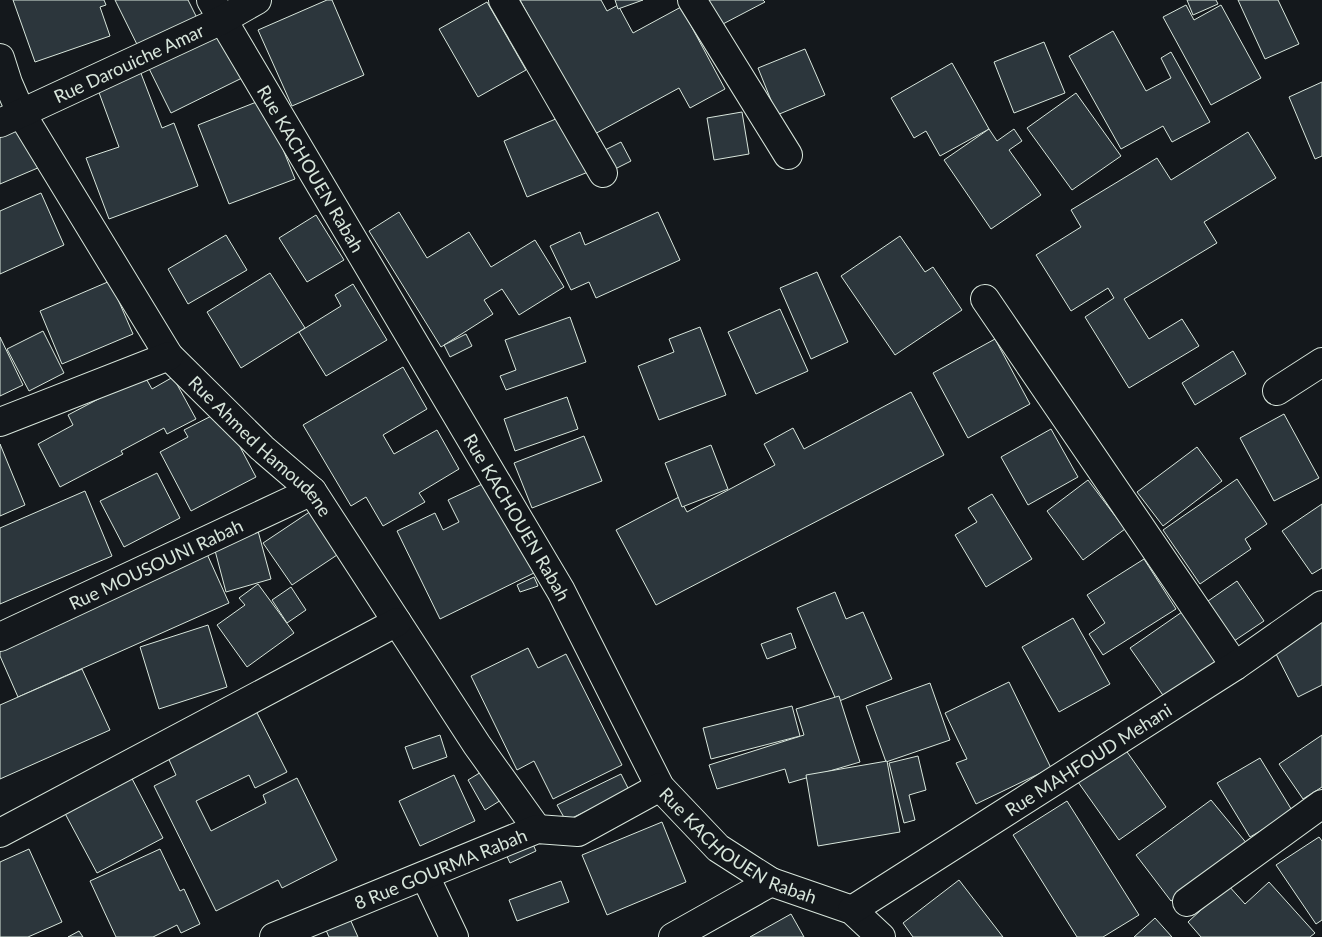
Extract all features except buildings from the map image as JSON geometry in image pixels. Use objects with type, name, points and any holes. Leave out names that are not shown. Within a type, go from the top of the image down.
[{"type":"street","name":"Rue Darouiche Amar","points":[[10,118],[216,10],[257,0]]},
{"type":"street","points":[[503,0],[603,173]]},
{"type":"street","points":[[692,0],[788,155]]},
{"type":"street","name":"Rue KACHOUEN Rabah","points":[[216,10],[561,591],[660,787],[718,848],[771,882],[852,910],[881,937]]},
{"type":"street","name":"Rue Ahmed Hamoudene","points":[[0,58],[8,83],[10,118],[169,356],[262,448],[312,491],[477,745],[537,828]]},
{"type":"street","points":[[985,299],[1235,666]]},
{"type":"street","points":[[0,422],[169,356]]},
{"type":"street","points":[[1277,392],[1322,362]]},
{"type":"street","name":"Rue MOUSOUNI Rabah","points":[[0,637],[312,491]]},
{"type":"street","name":"Rue MAHFOUD Mehani","points":[[852,910],[1235,666],[1322,605]]},
{"type":"street","points":[[0,833],[397,622]]},
{"type":"street","name":"8 Rue GOURMA Rabah","points":[[274,937],[537,828],[578,832],[660,787]]},
{"type":"street","points":[[1187,902],[1322,804]]},
{"type":"street","points":[[425,876],[454,937]]},
{"type":"street","points":[[673,937],[771,882]]}]
